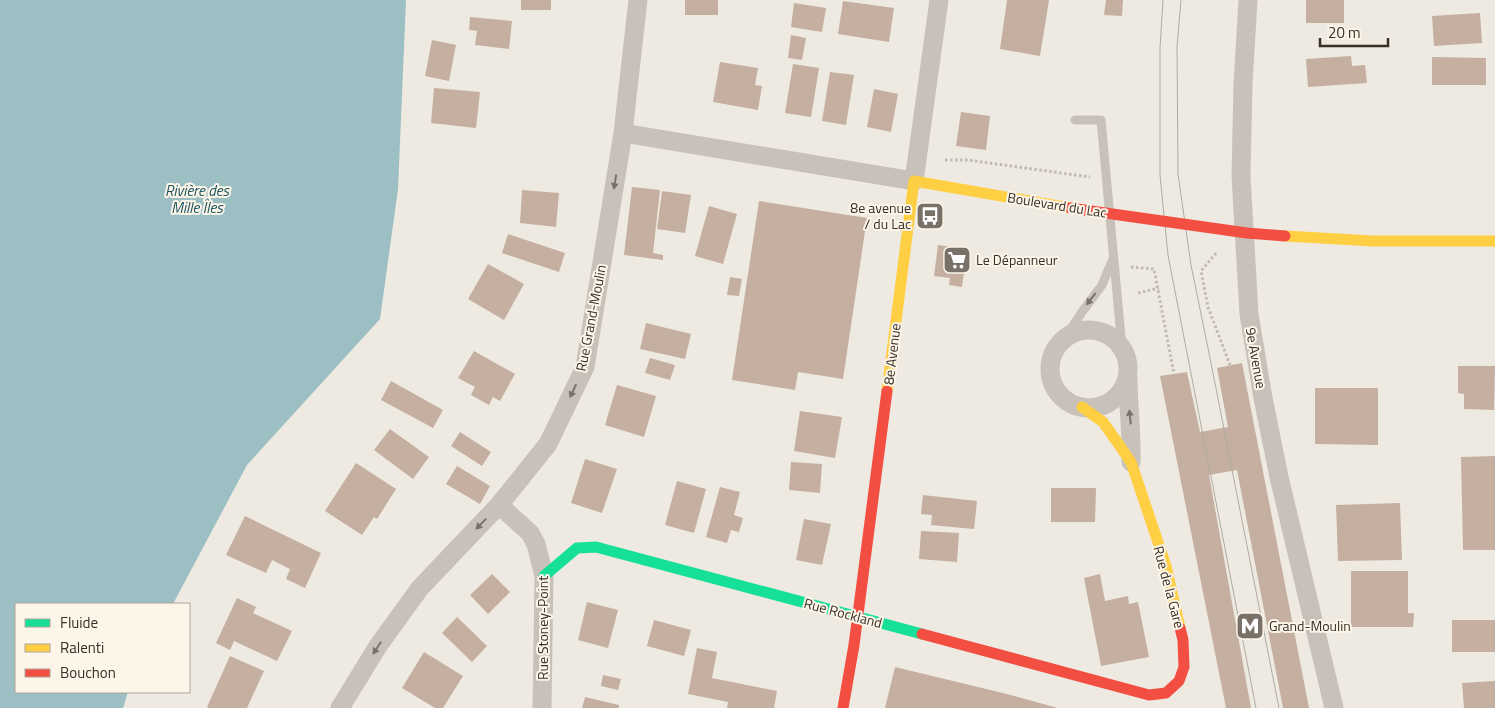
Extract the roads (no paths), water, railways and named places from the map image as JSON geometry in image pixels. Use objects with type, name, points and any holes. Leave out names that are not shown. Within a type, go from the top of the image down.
[{"type":"street","name":"Rue Grand-Moulin","points":[[340,708],[378,646],[420,588],[499,505],[548,444],[585,367],[623,134],[638,0]]},
{"type":"street","name":"8e Avenue","points":[[843,708],[857,616],[939,0]]},
{"type":"street","name":"9e Avenue","points":[[1248,0],[1243,84],[1241,176],[1249,314],[1279,477],[1334,708]]},
{"type":"street","name":"Boulevard du Lac","points":[[623,134],[1070,208],[1247,233],[1373,241],[1495,241]]},
{"type":"street","points":[[1089,330],[1101,332],[1113,338],[1122,348],[1127,360],[1128,373],[1125,385],[1118,396],[1107,404],[1095,408],[1069,403],[1053,383],[1050,371],[1052,359],[1057,348],[1066,338],[1089,330]]},
{"type":"street","name":"Rue de la Gare","points":[[1128,373],[1128,406],[1132,440],[1131,462]]},
{"type":"street","name":"Rue de la Gare","points":[[1082,407],[1103,422],[1131,462],[1166,566],[1183,640],[1184,667],[1179,681],[1166,693],[1149,695]]},
{"type":"street","name":"Rue Stoney-Point","points":[[499,505],[530,533],[536,544],[544,576],[542,708]]},
{"type":"street","name":"Rue Rockland","points":[[544,576],[578,548],[596,548],[1149,695]]},
{"type":"lane","points":[[1075,120],[1100,120],[1122,348]]},
{"type":"lane","points":[[1066,338],[1102,285],[1113,258]]},
{"type":"water","name":"Rivière des Mille Îles","points":[[0,0],[406,0],[398,189],[380,319],[247,465],[174,603],[15,603],[15,693],[128,693],[123,708],[0,708]]},
{"type":"tram line","points":[[1163,0],[1160,48],[1160,175],[1168,255],[1256,708]]},
{"type":"tram line","points":[[1181,0],[1177,47],[1178,174],[1191,265],[1279,708]]},
{"type":"place","name":"8e avenue / du Lac","points":[[930,216]]},
{"type":"place","name":"Le Dépanneur","points":[[957,260]]},
{"type":"place","name":"Grand-Moulin","points":[[1250,626]]}]
